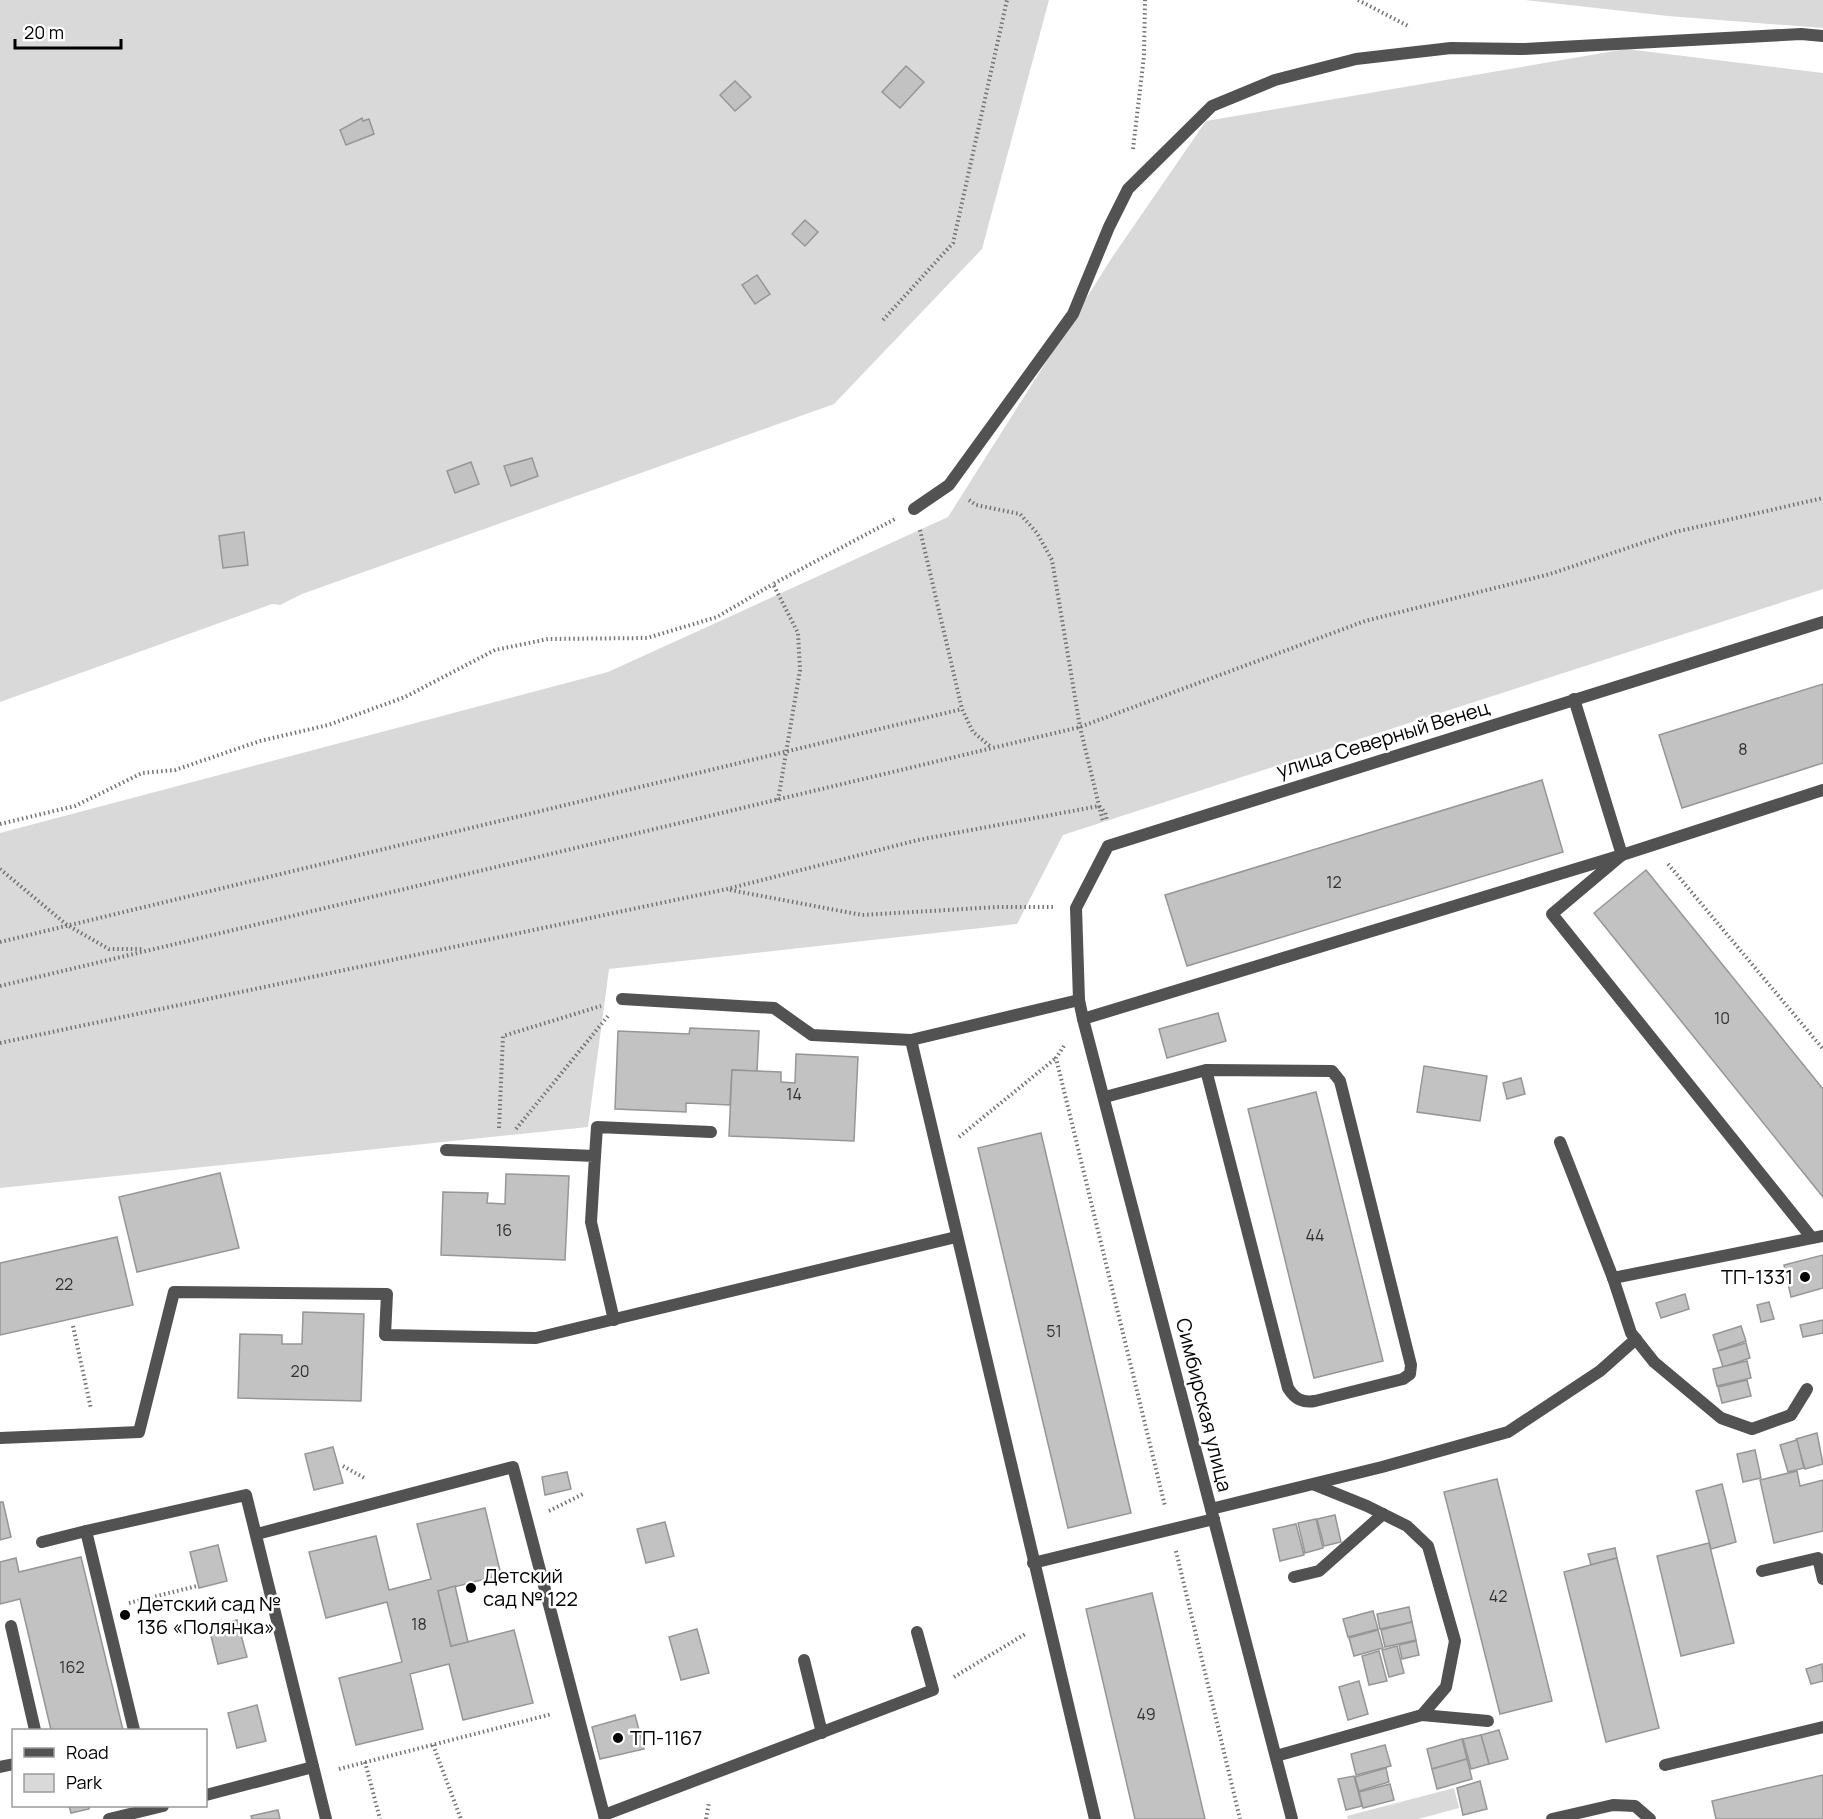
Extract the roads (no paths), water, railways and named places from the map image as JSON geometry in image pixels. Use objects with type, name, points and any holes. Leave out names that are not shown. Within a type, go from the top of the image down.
[{"type":"street","points":[[914,509],[949,485],[1073,314],[1109,227],[1128,189],[1212,105],[1275,80],[1356,59],[1451,48],[1522,49],[1801,34],[1823,36]]},
{"type":"street","name":"улица Северный Венец","points":[[1079,1000],[1076,908],[1108,846],[1823,622]]},
{"type":"street","points":[[1574,699],[1622,855]]},
{"type":"street","points":[[1083,1018],[1622,855],[1823,789]]},
{"type":"street","points":[[1612,1278],[1818,1237],[1552,914],[1622,855]]},
{"type":"street","points":[[621,999],[774,1008],[812,1035],[911,1040],[1079,1000]]},
{"type":"street","name":"Симбирская улица","points":[[1079,1000],[1293,1819]]},
{"type":"street","points":[[911,1040],[1095,1819]]},
{"type":"street","points":[[1105,1097],[1206,1070],[1332,1071],[1340,1081],[1411,1365],[1410,1374],[1403,1379],[1306,1403],[1293,1396],[1288,1388],[1206,1070]]},
{"type":"street","points":[[614,1320],[591,1222],[597,1127],[711,1132]]},
{"type":"street","points":[[1560,1142],[1631,1333],[1654,1362],[1721,1418],[1752,1429],[1791,1415],[1807,1389]]},
{"type":"street","points":[[446,1150],[595,1156]]},
{"type":"street","points":[[0,1438],[139,1432],[174,1292],[387,1294],[385,1335],[536,1338],[956,1237]]},
{"type":"street","points":[[1033,1563],[1170,1530],[1213,1514],[1508,1432],[1600,1371],[1636,1339]]},
{"type":"street","points":[[257,1534],[513,1467],[604,1817],[933,1690],[917,1632]]},
{"type":"street","points":[[1315,1485],[1383,1514],[1407,1527],[1428,1546],[1455,1641],[1446,1687],[1422,1715]]},
{"type":"street","points":[[42,1542],[246,1495],[326,1819]]},
{"type":"street","points":[[1294,1576],[1319,1571],[1383,1514]]},
{"type":"street","points":[[86,1531],[134,1729]]},
{"type":"street","points":[[1762,1571],[1818,1558],[1823,1579]]},
{"type":"street","points":[[11,1626],[35,1729]]},
{"type":"street","points":[[804,1660],[822,1733]]},
{"type":"street","points":[[1276,1756],[1422,1715],[1488,1721]]},
{"type":"street","points":[[1665,1765],[1823,1727]]},
{"type":"street","points":[[207,1795],[314,1771]]},
{"type":"street","points":[[1552,1819],[1613,1805],[1635,1806],[1650,1819]]},
{"type":"street","points":[[110,1819],[152,1807]]},
{"type":"place","name":"ТП-1331","points":[[1805,1277]]},
{"type":"place","name":"Детский сад № 122","points":[[471,1588]]},
{"type":"place","name":"Детский сад № 136 «Полянка»","points":[[125,1615]]},
{"type":"place","name":"ТП-1167","points":[[618,1738]]}]
